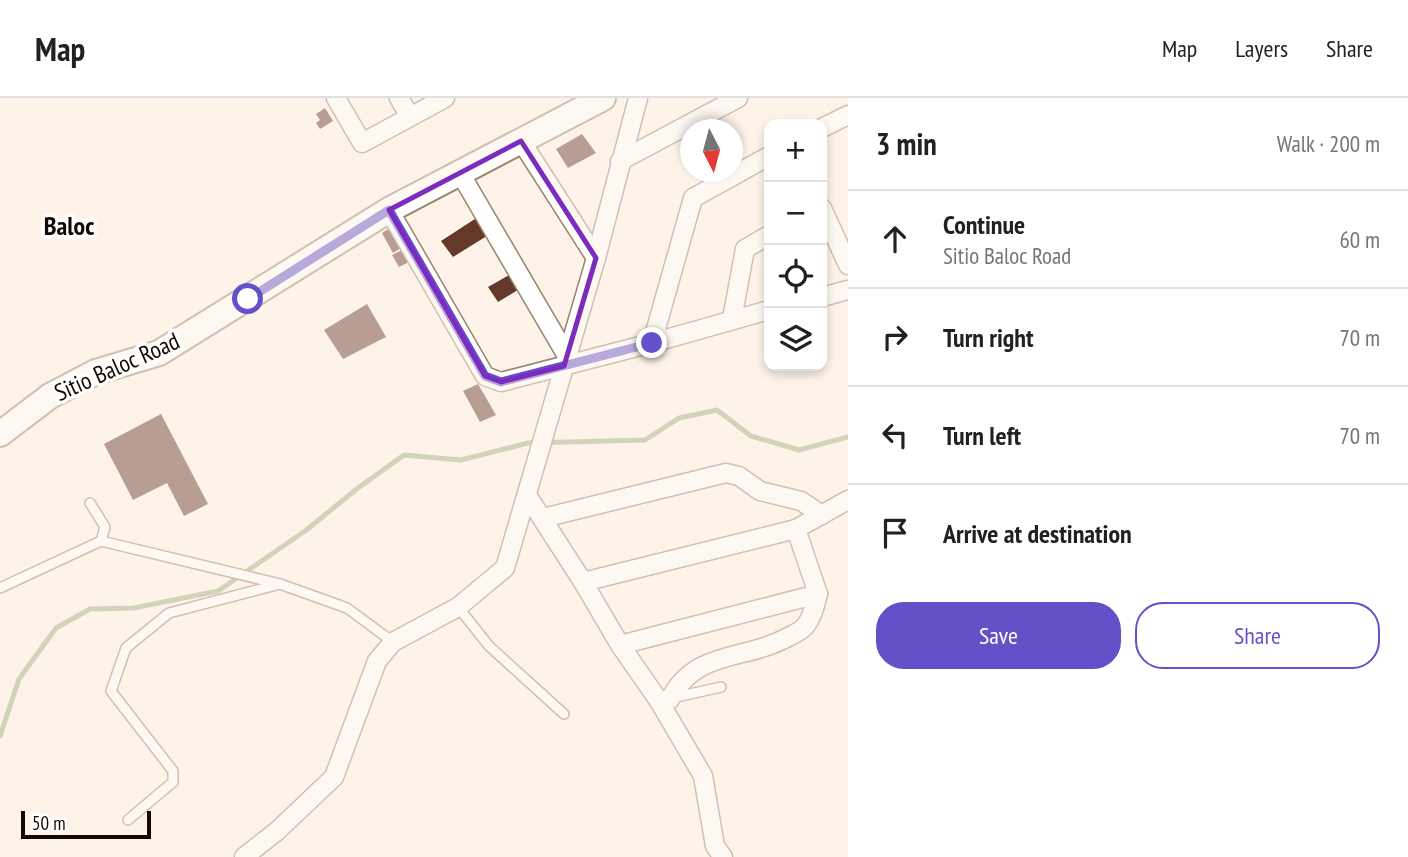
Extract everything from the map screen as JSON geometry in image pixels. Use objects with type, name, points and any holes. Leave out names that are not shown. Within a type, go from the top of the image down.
[{"type":"street","points":[[336,98],[362,143],[445,98]]},
{"type":"street","points":[[399,98],[410,117]]},
{"type":"street","name":"Sitio Baloc Road","points":[[0,433],[50,396],[96,372],[159,353],[389,210],[603,98]]},
{"type":"street","points":[[244,857],[277,831],[334,777],[377,661],[393,642],[458,607],[505,568],[596,258],[638,98]]},
{"type":"street","points":[[620,161],[738,98]]},
{"type":"street","points":[[827,126],[848,115]]},
{"type":"street","points":[[521,141],[596,258]]},
{"type":"street","points":[[652,343],[693,198],[764,159]]},
{"type":"street","points":[[460,173],[566,361]]},
{"type":"street","points":[[389,210],[485,376],[501,382],[566,361],[652,343],[764,311]]},
{"type":"street","points":[[827,219],[848,265]]},
{"type":"street","points":[[732,319],[745,249],[764,238]]},
{"type":"street","points":[[827,296],[848,290]]},
{"type":"street","points":[[544,518],[726,473],[739,476],[760,491],[802,501],[822,515]]},
{"type":"street","points":[[527,495],[544,518],[620,645],[664,700],[703,776],[715,846],[723,857]]},
{"type":"street","points":[[583,582],[796,529],[848,500]]},
{"type":"street","points":[[664,700],[678,682],[700,665],[778,643],[805,628],[813,615],[818,594],[796,529]]},
{"type":"street","points":[[620,645],[818,594]]},
{"type":"lane","points":[[90,503],[105,527],[101,541]]},
{"type":"lane","points":[[0,589],[101,541],[280,584],[347,608],[393,642]]},
{"type":"lane","points":[[128,820],[173,782],[174,776],[173,771],[111,691],[126,648],[169,613],[280,584]]},
{"type":"lane","points":[[458,607],[489,646],[564,714]]},
{"type":"lane","points":[[664,700],[721,687]]},
{"type":"highlighted area","points":[[521,141],[596,258],[564,366],[501,382],[485,376],[389,210]]},
{"type":"building","points":[[325,108],[333,121],[320,129],[316,123],[320,120],[316,114]]},
{"type":"building","points":[[582,134],[596,153],[568,168],[556,149]]},
{"type":"building","points":[[478,217],[490,234],[453,257],[441,241]]},
{"type":"building","points":[[393,226],[404,246],[393,253],[382,233]]},
{"type":"building","points":[[404,249],[411,261],[399,267],[392,255]]},
{"type":"building","points":[[511,274],[521,288],[498,302],[488,287]]},
{"type":"building","points":[[367,304],[386,337],[343,359],[324,330]]},
{"type":"building","points":[[478,384],[496,415],[480,422],[463,391]]},
{"type":"building","points":[[161,414],[208,504],[184,516],[167,483],[133,500],[104,444]]},
{"type":"waterway","points":[[0,736],[19,679],[56,628],[90,609],[134,608],[218,591],[305,531],[404,455],[461,460],[528,443],[645,440],[679,418],[717,410],[751,436],[799,450],[848,437]]},
{"type":"district","name":"Baloc","points":[[69,226]]},
{"type":"route","points":[[248,299],[389,210],[485,376],[501,382],[652,343]]}]
